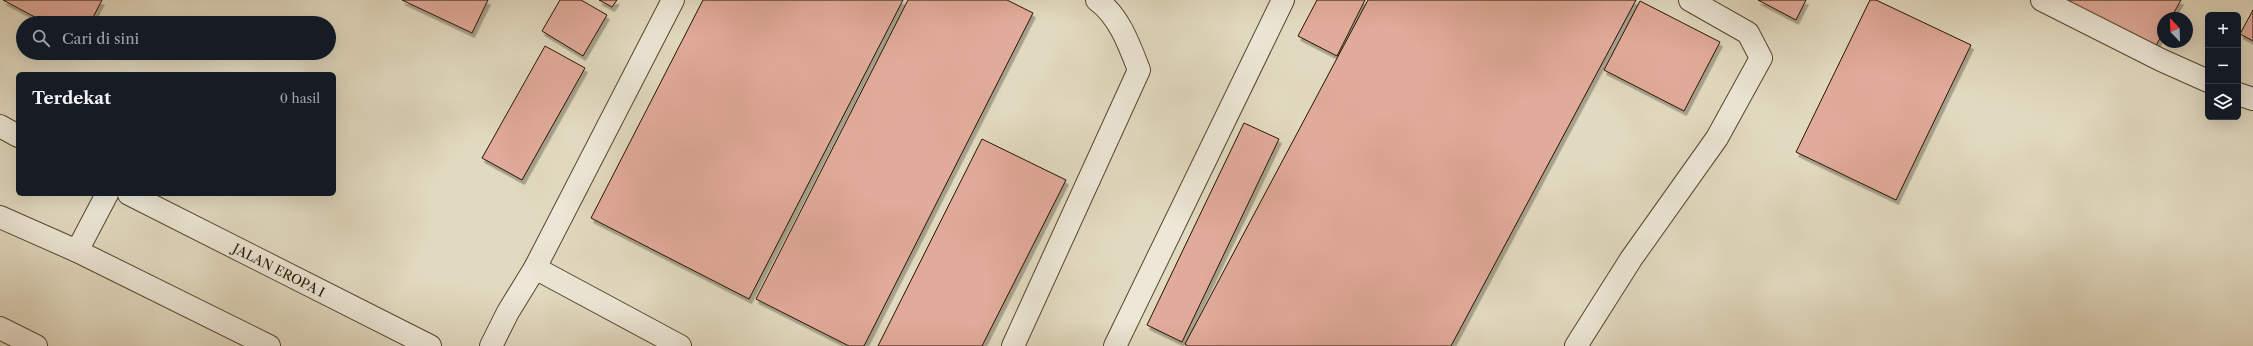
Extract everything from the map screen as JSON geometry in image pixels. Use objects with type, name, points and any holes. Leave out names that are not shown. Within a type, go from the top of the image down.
[{"type":"lane","points":[[491,346],[508,312],[535,268],[673,0]]},
{"type":"lane","points":[[1013,346],[1139,70],[1127,40],[1109,9],[1096,0]]},
{"type":"lane","points":[[1115,346],[1283,0]]},
{"type":"lane","points":[[1576,346],[1632,259],[1717,138],[1762,58],[1748,33],[1690,0]]},
{"type":"lane","points":[[2042,0],[2161,60],[2205,80]]},
{"type":"lane","points":[[2241,95],[2253,99]]},
{"type":"lane","points":[[0,126],[16,135]]},
{"type":"lane","points":[[77,251],[106,196]]},
{"type":"lane","name":"JALAN EROPA I","points":[[133,196],[430,346]]},
{"type":"lane","points":[[0,217],[77,251],[269,346]]},
{"type":"lane","points":[[535,268],[680,346]]},
{"type":"lane","points":[[0,328],[29,345]]},
{"type":"building","points":[[3,0],[102,0],[94,16],[33,16]]},
{"type":"building","points":[[402,0],[488,0],[472,33]]},
{"type":"building","points":[[560,0],[581,0],[607,15],[583,56],[542,31]]},
{"type":"building","points":[[599,0],[617,0],[612,7]]},
{"type":"building","points":[[703,0],[903,0],[749,299],[591,218]]},
{"type":"building","points":[[908,0],[1007,0],[1033,13],[864,346],[849,346],[756,299]]},
{"type":"building","points":[[1317,0],[1365,0],[1337,56],[1298,36]]},
{"type":"building","points":[[1368,0],[1636,0],[1451,346],[1188,346],[1185,344]]},
{"type":"building","points":[[1758,0],[1806,0],[1796,20]]},
{"type":"building","points":[[1870,0],[1876,0],[1971,45],[1896,200],[1796,152]]},
{"type":"building","points":[[2055,0],[2181,0],[2174,12],[2157,12],[2157,44],[2153,51]]},
{"type":"building","points":[[1640,1],[1720,42],[1684,111],[1604,70]]},
{"type":"building","points":[[2253,10],[2253,41],[2241,35]]},
{"type":"building","points":[[545,46],[585,68],[522,180],[482,158]]},
{"type":"building","points":[[1244,123],[1279,139],[1182,342],[1147,325]]},
{"type":"building","points":[[982,139],[1066,180],[982,346],[878,346]]}]
